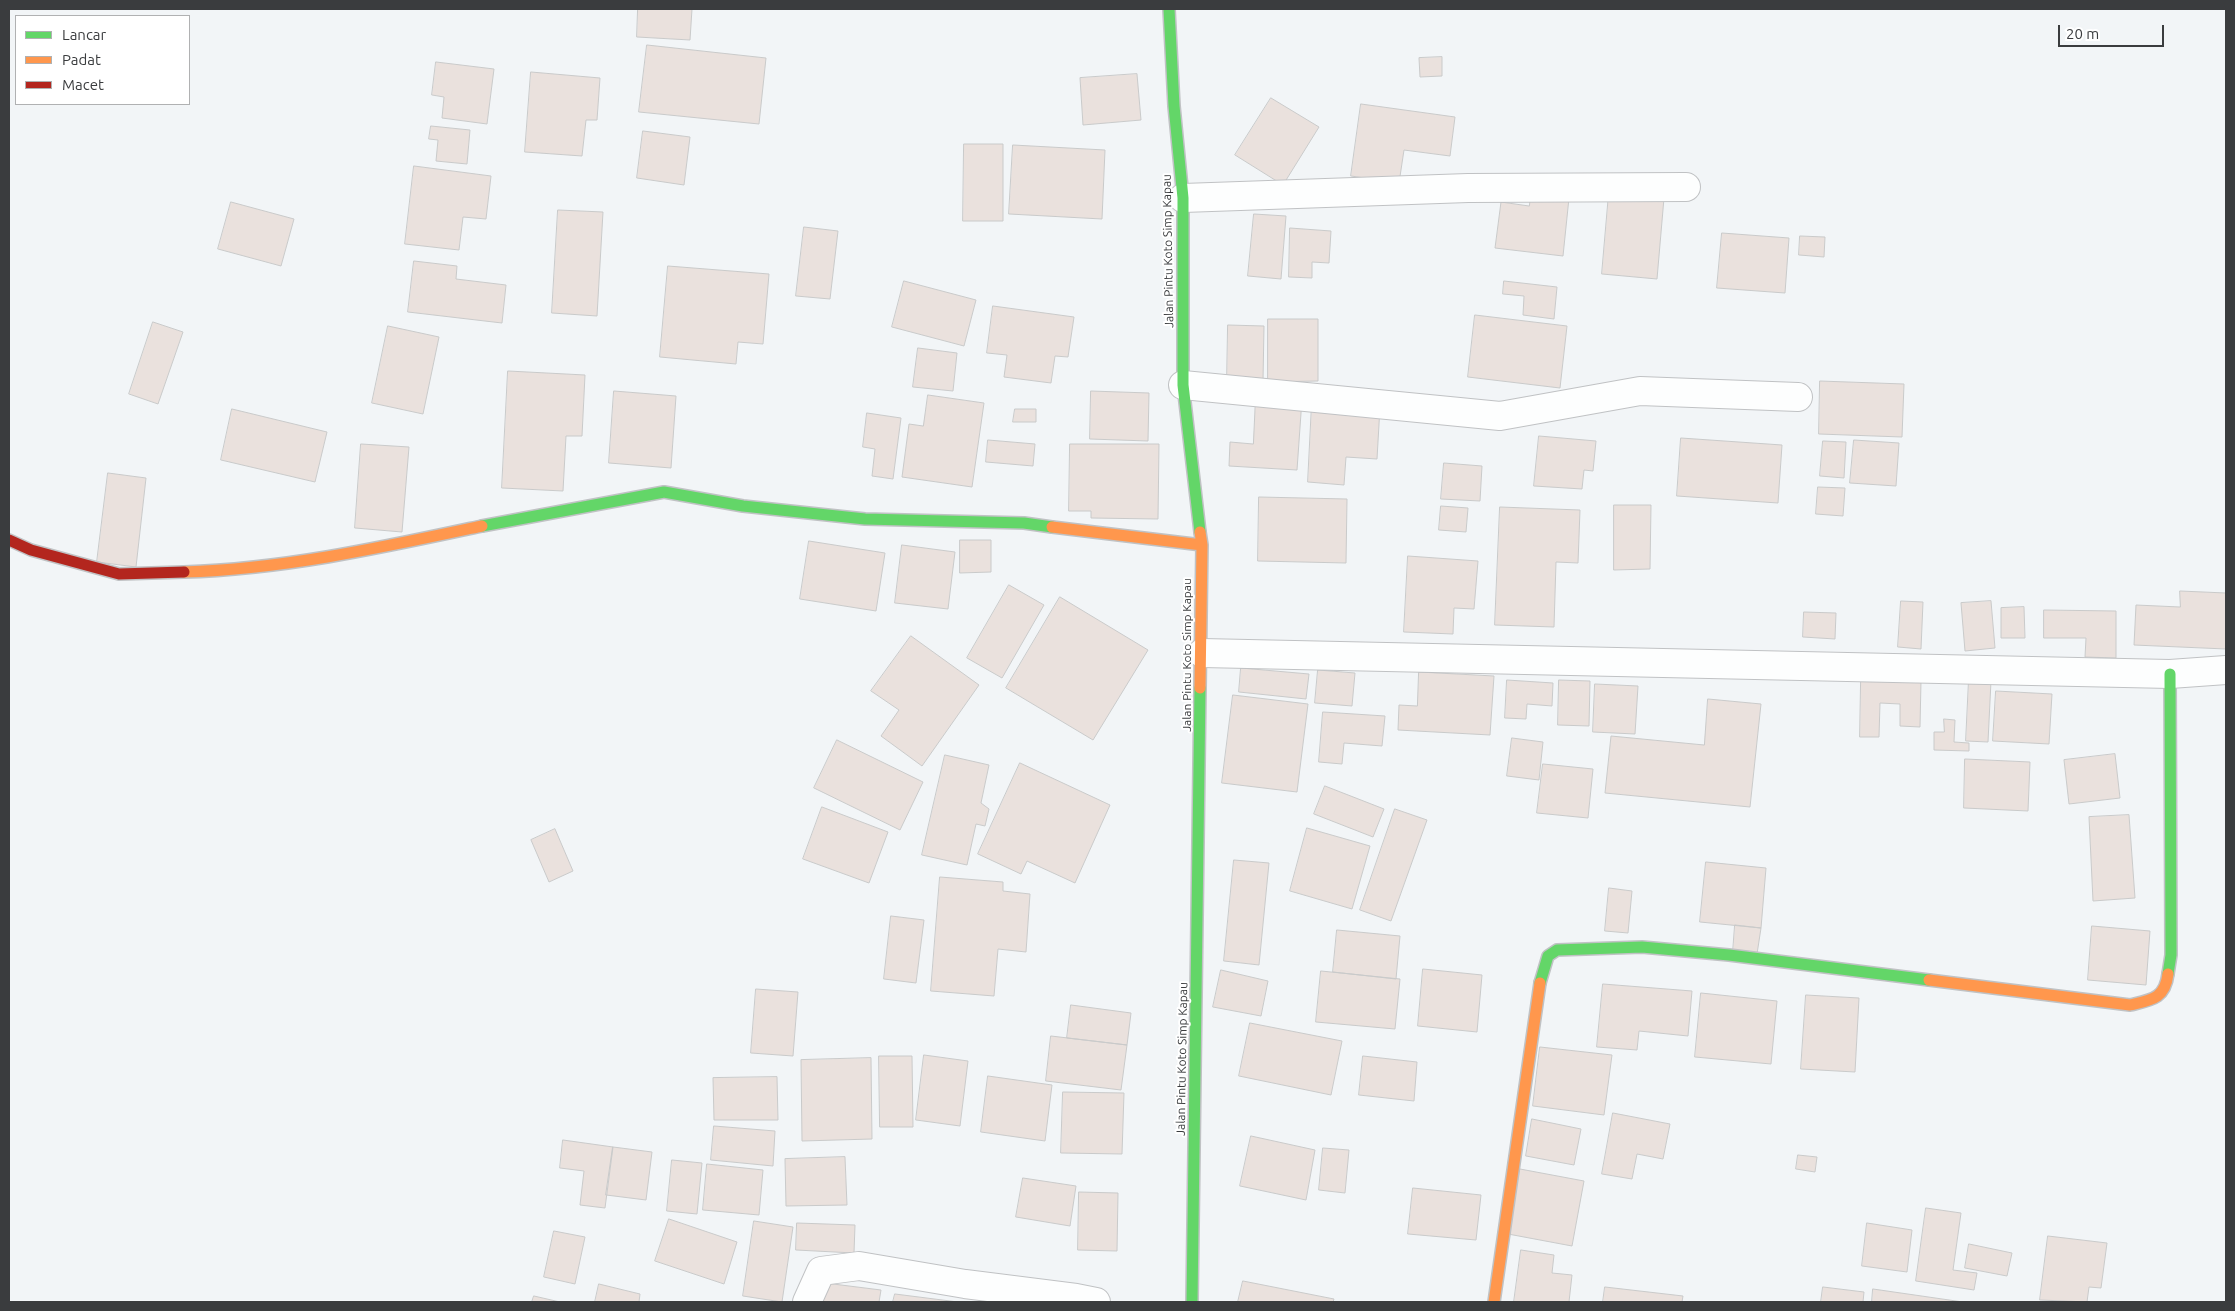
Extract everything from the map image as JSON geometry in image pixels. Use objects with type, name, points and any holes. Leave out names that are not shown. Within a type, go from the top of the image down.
[{"type":"street","name":"Jalan Pintu Koto Simp Kapau","points":[[1168,9],[1174,106],[1183,198],[1182,385],[1202,545],[1192,1302]]},
{"type":"street","points":[[1183,198],[1468,188],[1686,187]]},
{"type":"street","points":[[1182,385],[1500,416],[1640,390],[1798,397]]},
{"type":"street","points":[[9,540],[31,550],[119,574],[222,571],[357,553],[486,525],[664,492],[743,506],[855,518],[1024,523],[1202,545]]},
{"type":"street","points":[[1202,653],[2170,674],[2226,670]]},
{"type":"street","points":[[1494,1302],[1541,978],[1548,956],[1557,950],[1642,947],[1728,955],[2130,1005],[2155,999],[2167,983],[2171,955],[2170,674]]},
{"type":"street","points":[[807,1302],[821,1271],[859,1266],[965,1284],[1096,1302]]},
{"type":"building","points":[[638,9],[692,9],[690,40],[637,37]]},
{"type":"building","points":[[647,45],[766,58],[759,124],[639,112]]},
{"type":"building","points":[[1442,57],[1442,76],[1420,77],[1419,58]]},
{"type":"building","points":[[436,62],[494,69],[487,124],[442,118],[444,97],[432,95]]},
{"type":"building","points":[[531,72],[600,78],[597,120],[586,120],[582,156],[525,152]]},
{"type":"building","points":[[1137,74],[1141,120],[1083,125],[1080,78]]},
{"type":"building","points":[[1271,98],[1319,127],[1283,185],[1235,155]]},
{"type":"building","points":[[1361,104],[1455,117],[1450,156],[1404,150],[1399,183],[1351,176]]},
{"type":"building","points":[[431,126],[470,130],[467,164],[436,161],[438,140],[429,139]]},
{"type":"building","points":[[643,131],[690,137],[684,185],[637,178]]},
{"type":"building","points":[[964,144],[1003,144],[1003,221],[963,221]]},
{"type":"building","points":[[1013,145],[1105,150],[1102,219],[1009,214]]},
{"type":"building","points":[[414,166],[491,176],[486,219],[463,217],[459,250],[405,244]]},
{"type":"building","points":[[1609,193],[1664,198],[1657,279],[1602,274]]},
{"type":"building","points":[[1531,194],[1569,198],[1563,256],[1495,248],[1501,202],[1529,206]]},
{"type":"building","points":[[231,202],[294,219],[281,266],[218,249]]},
{"type":"building","points":[[558,210],[603,212],[597,316],[552,313]]},
{"type":"building","points":[[1254,214],[1286,216],[1281,279],[1248,276]]},
{"type":"building","points":[[804,227],[838,231],[830,299],[796,296]]},
{"type":"building","points":[[1290,228],[1331,231],[1329,263],[1312,262],[1312,278],[1289,277]]},
{"type":"building","points":[[1722,233],[1789,238],[1785,293],[1717,288]]},
{"type":"building","points":[[1800,236],[1825,237],[1824,257],[1799,255]]},
{"type":"building","points":[[414,261],[457,266],[456,279],[506,285],[502,323],[408,312]]},
{"type":"building","points":[[668,266],[769,274],[763,344],[738,342],[736,364],[660,357]]},
{"type":"building","points":[[904,281],[976,300],[964,346],[892,327]]},
{"type":"building","points":[[1504,281],[1557,287],[1554,319],[1523,315],[1524,296],[1503,294]]},
{"type":"building","points":[[993,306],[1074,317],[1068,357],[1055,356],[1051,383],[1004,377],[1007,355],[987,353]]},
{"type":"building","points":[[1475,315],[1567,326],[1560,388],[1468,377]]},
{"type":"building","points":[[1268,319],[1318,319],[1318,381],[1268,382]]},
{"type":"building","points":[[153,322],[183,332],[158,404],[129,394]]},
{"type":"building","points":[[1228,325],[1264,326],[1263,381],[1227,381]]},
{"type":"building","points":[[388,326],[439,337],[423,414],[372,403]]},
{"type":"building","points":[[918,348],[957,353],[953,391],[913,387]]},
{"type":"building","points":[[508,371],[585,375],[582,436],[566,436],[563,491],[502,488]]},
{"type":"building","points":[[1820,381],[1904,384],[1902,437],[1819,434]]},
{"type":"building","points":[[614,391],[676,396],[671,468],[609,463]]},
{"type":"building","points":[[1091,391],[1149,393],[1148,441],[1090,439]]},
{"type":"building","points":[[928,395],[984,403],[972,487],[902,477],[909,424],[923,426]]},
{"type":"building","points":[[1256,396],[1302,399],[1297,470],[1229,466],[1230,442],[1253,444]]},
{"type":"building","points":[[1312,403],[1380,407],[1377,459],[1346,457],[1344,485],[1308,482]]},
{"type":"building","points":[[232,409],[327,432],[315,482],[221,460]]},
{"type":"building","points":[[1015,409],[1036,409],[1036,422],[1013,422]]},
{"type":"building","points":[[867,413],[901,418],[893,479],[872,476],[875,449],[863,447]]},
{"type":"building","points":[[1539,436],[1596,441],[1593,471],[1584,470],[1582,489],[1534,486]]},
{"type":"building","points":[[1681,438],[1782,445],[1778,503],[1677,496]]},
{"type":"building","points":[[988,440],[1035,444],[1033,466],[986,462]]},
{"type":"building","points":[[1854,440],[1899,443],[1896,486],[1850,483]]},
{"type":"building","points":[[1823,441],[1846,442],[1844,478],[1820,476]]},
{"type":"building","points":[[361,444],[409,447],[402,532],[355,528]]},
{"type":"building","points":[[1070,444],[1159,444],[1158,519],[1091,518],[1091,511],[1069,511]]},
{"type":"building","points":[[1444,463],[1482,466],[1480,501],[1441,499]]},
{"type":"building","points":[[108,473],[146,478],[136,567],[97,562]]},
{"type":"building","points":[[1818,487],[1845,488],[1843,516],[1816,514]]},
{"type":"building","points":[[1259,497],[1347,499],[1346,563],[1258,561]]},
{"type":"building","points":[[1614,505],[1651,505],[1650,569],[1614,570]]},
{"type":"building","points":[[1441,506],[1468,508],[1466,532],[1439,530]]},
{"type":"building","points":[[1500,507],[1580,510],[1578,563],[1556,562],[1554,627],[1495,625]]},
{"type":"building","points":[[960,540],[991,540],[991,572],[960,573]]},
{"type":"building","points":[[809,541],[885,553],[876,611],[800,599]]},
{"type":"building","points":[[902,545],[955,552],[948,609],[895,603]]},
{"type":"building","points":[[1408,556],[1478,561],[1474,609],[1454,608],[1453,634],[1404,632]]},
{"type":"building","points":[[1009,585],[1044,605],[1002,678],[967,658]]},
{"type":"building","points":[[2180,591],[2226,593],[2226,649],[2134,645],[2136,605],[2180,607]]},
{"type":"building","points":[[1060,597],[1148,650],[1093,740],[1006,688]]},
{"type":"building","points":[[1901,601],[1923,602],[1921,649],[1898,647]]},
{"type":"building","points":[[1991,601],[1995,648],[1965,651],[1961,603]]},
{"type":"building","points":[[2024,607],[2025,638],[2001,638],[2001,608]]},
{"type":"building","points":[[2044,610],[2116,611],[2116,658],[2085,657],[2086,638],[2044,638]]},
{"type":"building","points":[[1804,612],[1836,613],[1835,639],[1803,637]]},
{"type":"building","points":[[911,636],[979,685],[922,766],[881,736],[899,710],[871,691]]},
{"type":"building","points":[[1241,668],[1309,674],[1306,699],[1239,692]]},
{"type":"building","points":[[1318,670],[1355,673],[1352,706],[1315,703]]},
{"type":"building","points":[[1419,672],[1494,676],[1490,735],[1398,730],[1399,705],[1417,706]]},
{"type":"building","points":[[1969,679],[1991,681],[1988,742],[1966,741]]},
{"type":"building","points":[[1507,680],[1553,683],[1552,706],[1527,704],[1526,719],[1505,718]]},
{"type":"building","points":[[1559,680],[1590,681],[1589,726],[1558,725]]},
{"type":"building","points":[[1861,681],[1921,681],[1920,727],[1900,726],[1900,704],[1880,703],[1879,737],[1860,737]]},
{"type":"building","points":[[1595,684],[1638,686],[1635,734],[1593,732]]},
{"type":"building","points":[[1996,691],[2052,694],[2049,744],[1993,741]]},
{"type":"building","points":[[1233,695],[1308,704],[1297,792],[1222,783]]},
{"type":"building","points":[[1708,699],[1761,704],[1750,807],[1605,793],[1611,736],[1704,745]]},
{"type":"building","points":[[1323,712],[1385,716],[1382,746],[1344,743],[1342,764],[1319,762]]},
{"type":"building","points":[[1944,719],[1955,720],[1954,742],[1969,743],[1969,751],[1934,750],[1934,732],[1944,732]]},
{"type":"building","points":[[1512,738],[1543,742],[1539,780],[1507,776]]},
{"type":"building","points":[[837,740],[923,782],[900,830],[814,788]]},
{"type":"building","points":[[2115,754],[2120,798],[2069,804],[2064,760]]},
{"type":"building","points":[[945,755],[989,765],[981,803],[989,809],[985,826],[976,824],[967,865],[922,855]]},
{"type":"building","points":[[1965,759],[2030,762],[2028,811],[1964,808]]},
{"type":"building","points":[[1020,763],[1110,805],[1075,883],[1027,861],[1021,874],[978,854]]},
{"type":"building","points":[[1543,764],[1593,769],[1588,818],[1537,813]]},
{"type":"building","points":[[1325,786],[1384,809],[1373,837],[1314,814]]},
{"type":"building","points":[[822,807],[888,832],[869,883],[803,859]]},
{"type":"building","points":[[1395,809],[1427,820],[1391,921],[1360,910]]},
{"type":"building","points":[[2129,815],[2135,898],[2093,901],[2089,817]]},
{"type":"building","points":[[1307,828],[1370,846],[1352,909],[1290,891]]},
{"type":"building","points":[[555,829],[573,871],[549,882],[531,840]]},
{"type":"building","points":[[1234,860],[1269,863],[1259,965],[1224,961]]},
{"type":"building","points":[[1706,862],[1766,868],[1761,928],[1700,922]]},
{"type":"building","points":[[940,877],[1003,882],[1003,891],[1030,894],[1026,952],[998,949],[994,996],[931,991]]},
{"type":"building","points":[[1609,888],[1632,891],[1628,933],[1605,931]]},
{"type":"building","points":[[891,916],[924,920],[916,983],[884,979]]},
{"type":"building","points":[[1735,925],[1761,928],[1757,954],[1733,952]]},
{"type":"building","points":[[2092,926],[2150,931],[2146,985],[2088,980]]},
{"type":"building","points":[[1337,930],[1400,936],[1396,979],[1333,972]]},
{"type":"building","points":[[1423,969],[1482,975],[1477,1032],[1418,1026]]},
{"type":"building","points":[[1221,970],[1268,981],[1261,1016],[1213,1007]]},
{"type":"building","points":[[1321,971],[1400,979],[1395,1029],[1316,1022]]},
{"type":"building","points":[[1603,984],[1692,991],[1688,1036],[1639,1031],[1637,1050],[1597,1047]]},
{"type":"building","points":[[756,989],[798,992],[793,1056],[751,1053]]},
{"type":"building","points":[[1701,993],[1777,1001],[1771,1064],[1695,1057]]},
{"type":"building","points":[[1806,995],[1859,998],[1855,1072],[1801,1069]]},
{"type":"building","points":[[1071,1005],[1131,1013],[1127,1045],[1067,1038]]},
{"type":"building","points":[[1250,1023],[1342,1041],[1331,1095],[1239,1076]]},
{"type":"building","points":[[1051,1036],[1127,1045],[1121,1090],[1046,1081]]},
{"type":"building","points":[[1540,1047],[1612,1055],[1604,1115],[1533,1106]]},
{"type":"building","points":[[924,1055],[968,1061],[960,1126],[916,1120]]},
{"type":"building","points":[[879,1056],[912,1056],[913,1127],[880,1127]]},
{"type":"building","points":[[1363,1056],[1417,1062],[1414,1101],[1359,1095]]},
{"type":"building","points":[[871,1058],[872,1139],[802,1141],[801,1060]]},
{"type":"building","points":[[988,1076],[1052,1085],[1045,1141],[981,1132]]},
{"type":"building","points":[[777,1077],[778,1120],[714,1120],[713,1078]]},
{"type":"building","points":[[1063,1092],[1124,1093],[1122,1154],[1061,1153]]},
{"type":"building","points":[[1613,1113],[1670,1124],[1663,1159],[1637,1154],[1632,1179],[1602,1174]]},
{"type":"building","points":[[1532,1119],[1581,1129],[1574,1165],[1526,1156]]},
{"type":"building","points":[[714,1126],[775,1131],[773,1166],[711,1160]]},
{"type":"building","points":[[1251,1136],[1315,1150],[1306,1200],[1240,1186]]},
{"type":"building","points":[[563,1140],[613,1147],[605,1208],[580,1205],[584,1171],[560,1168]]},
{"type":"building","points":[[613,1147],[652,1152],[646,1200],[606,1195]]},
{"type":"building","points":[[1323,1148],[1349,1150],[1345,1193],[1319,1190]]},
{"type":"building","points":[[1798,1155],[1817,1157],[1815,1172],[1796,1169]]},
{"type":"building","points":[[845,1157],[847,1205],[786,1206],[785,1159]]},
{"type":"building","points":[[672,1160],[702,1163],[697,1214],[667,1211]]},
{"type":"building","points":[[707,1164],[763,1170],[759,1215],[703,1210]]},
{"type":"building","points":[[1520,1169],[1584,1181],[1572,1246],[1508,1234]]},
{"type":"building","points":[[1023,1178],[1076,1186],[1070,1226],[1016,1217]]},
{"type":"building","points":[[1413,1188],[1481,1195],[1476,1240],[1408,1234]]},
{"type":"building","points":[[1079,1192],[1118,1193],[1117,1251],[1078,1250]]},
{"type":"building","points":[[1926,1208],[1961,1213],[1953,1270],[1977,1273],[1974,1290],[1916,1281]]},
{"type":"building","points":[[669,1219],[737,1242],[724,1284],[655,1261]]},
{"type":"building","points":[[754,1221],[793,1227],[782,1302],[743,1296]]},
{"type":"building","points":[[797,1223],[855,1225],[854,1253],[796,1250]]},
{"type":"building","points":[[1867,1223],[1912,1230],[1907,1272],[1862,1266]]},
{"type":"building","points":[[554,1231],[585,1237],[575,1284],[544,1277]]},
{"type":"building","points":[[2048,1236],[2107,1243],[2101,1288],[2089,1287],[2087,1302],[2040,1300]]},
{"type":"building","points":[[1969,1244],[2012,1253],[2007,1276],[1965,1268]]},
{"type":"building","points":[[1521,1250],[1554,1255],[1552,1273],[1572,1275],[1569,1302],[1514,1302]]},
{"type":"building","points":[[1243,1281],[1334,1299],[1333,1302],[1238,1302]]},
{"type":"building","points":[[825,1283],[881,1290],[879,1302],[822,1302]]},
{"type":"building","points":[[599,1284],[640,1294],[639,1302],[595,1302]]},
{"type":"building","points":[[1605,1287],[1683,1296],[1682,1302],[1603,1302]]},
{"type":"building","points":[[1823,1287],[1864,1292],[1863,1302],[1821,1302]]},
{"type":"building","points":[[1873,1289],[1963,1302],[1872,1302]]},
{"type":"building","points":[[895,1294],[958,1302],[893,1302]]},
{"type":"building","points":[[534,1296],[560,1302],[532,1302]]},
{"type":"traffic: fast","points":[[1169,9],[1174,106],[1183,198],[1183,385],[1200,532]]},
{"type":"traffic: fast","points":[[482,526],[664,492],[743,506],[865,519],[1024,523],[1052,527]]},
{"type":"traffic: fast","points":[[2168,974],[2171,955],[2170,674]]},
{"type":"traffic: fast","points":[[1192,1302],[1200,688]]},
{"type":"traffic: fast","points":[[1540,983],[1548,956],[1557,950],[1642,947],[1729,955],[1929,980]]},
{"type":"traffic: slow","points":[[184,572],[297,562],[482,526]]},
{"type":"traffic: slow","points":[[1052,527],[1202,545]]},
{"type":"traffic: slow","points":[[1200,532],[1202,545],[1200,688]]},
{"type":"traffic: slow","points":[[1929,980],[2130,1005],[2156,997],[2164,989],[2168,974]]},
{"type":"traffic: slow","points":[[1494,1302],[1540,983]]},
{"type":"traffic: jam","points":[[9,540],[31,550],[119,574],[184,572]]}]
